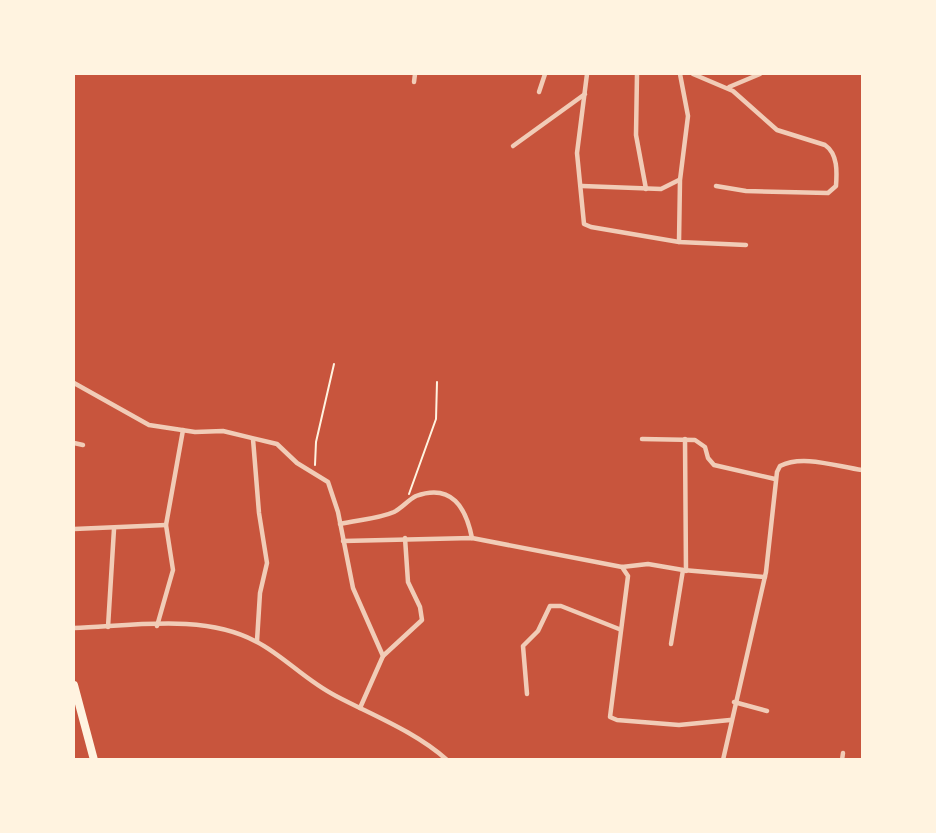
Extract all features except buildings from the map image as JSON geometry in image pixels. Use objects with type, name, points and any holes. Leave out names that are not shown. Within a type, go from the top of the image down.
[{"type":"main road","points":[[74,685],[94,760]]},
{"type":"street","points":[[414,82],[415,74]]},
{"type":"street","points":[[538,92],[545,74]]},
{"type":"street","points":[[587,74],[578,153],[583,219],[587,226],[679,242],[746,245]]},
{"type":"street","points":[[637,74],[636,135],[646,189]]},
{"type":"street","points":[[679,242],[680,180],[688,116],[680,74]]},
{"type":"street","points":[[692,74],[740,95],[776,130],[817,141],[830,148],[836,166],[836,186],[828,192],[746,191],[716,186]]},
{"type":"street","points":[[728,88],[760,74]]},
{"type":"street","points":[[513,146],[586,94]]},
{"type":"street","points":[[582,186],[661,189],[680,180]]},
{"type":"street","points":[[74,383],[140,422],[183,430],[223,431],[277,444],[297,463],[318,473],[331,487],[353,588],[383,656]]},
{"type":"street","points":[[157,626],[173,570],[166,525],[183,430]]},
{"type":"street","points":[[253,439],[259,513],[267,564],[260,593],[257,642]]},
{"type":"street","points":[[642,439],[685,439],[702,442],[714,465],[775,479]]},
{"type":"street","points":[[671,644],[685,571],[685,439]]},
{"type":"street","points":[[74,443],[83,445]]},
{"type":"street","points":[[723,760],[734,702],[748,658],[765,577],[775,479],[780,466],[793,462],[825,463],[863,470]]},
{"type":"street","points":[[340,524],[394,512],[418,496],[449,496],[465,510],[472,538]]},
{"type":"street","points":[[74,529],[166,525]]},
{"type":"street","points":[[108,627],[114,529]]},
{"type":"street","points":[[360,708],[383,656],[422,620],[420,607],[408,582],[405,538]]},
{"type":"street","points":[[343,541],[472,538],[622,567],[648,564],[685,571],[765,577]]},
{"type":"street","points":[[622,567],[628,576],[608,711],[612,720],[679,725],[730,720]]},
{"type":"street","points":[[527,694],[523,646],[538,631],[550,606],[561,606],[619,629]]},
{"type":"street","points":[[74,628],[214,628],[257,642],[305,678],[433,748],[447,760]]},
{"type":"street","points":[[734,702],[767,711]]},
{"type":"path","points":[[318,473],[316,442],[334,365]]},
{"type":"path","points":[[405,505],[436,419],[437,382]]}]
